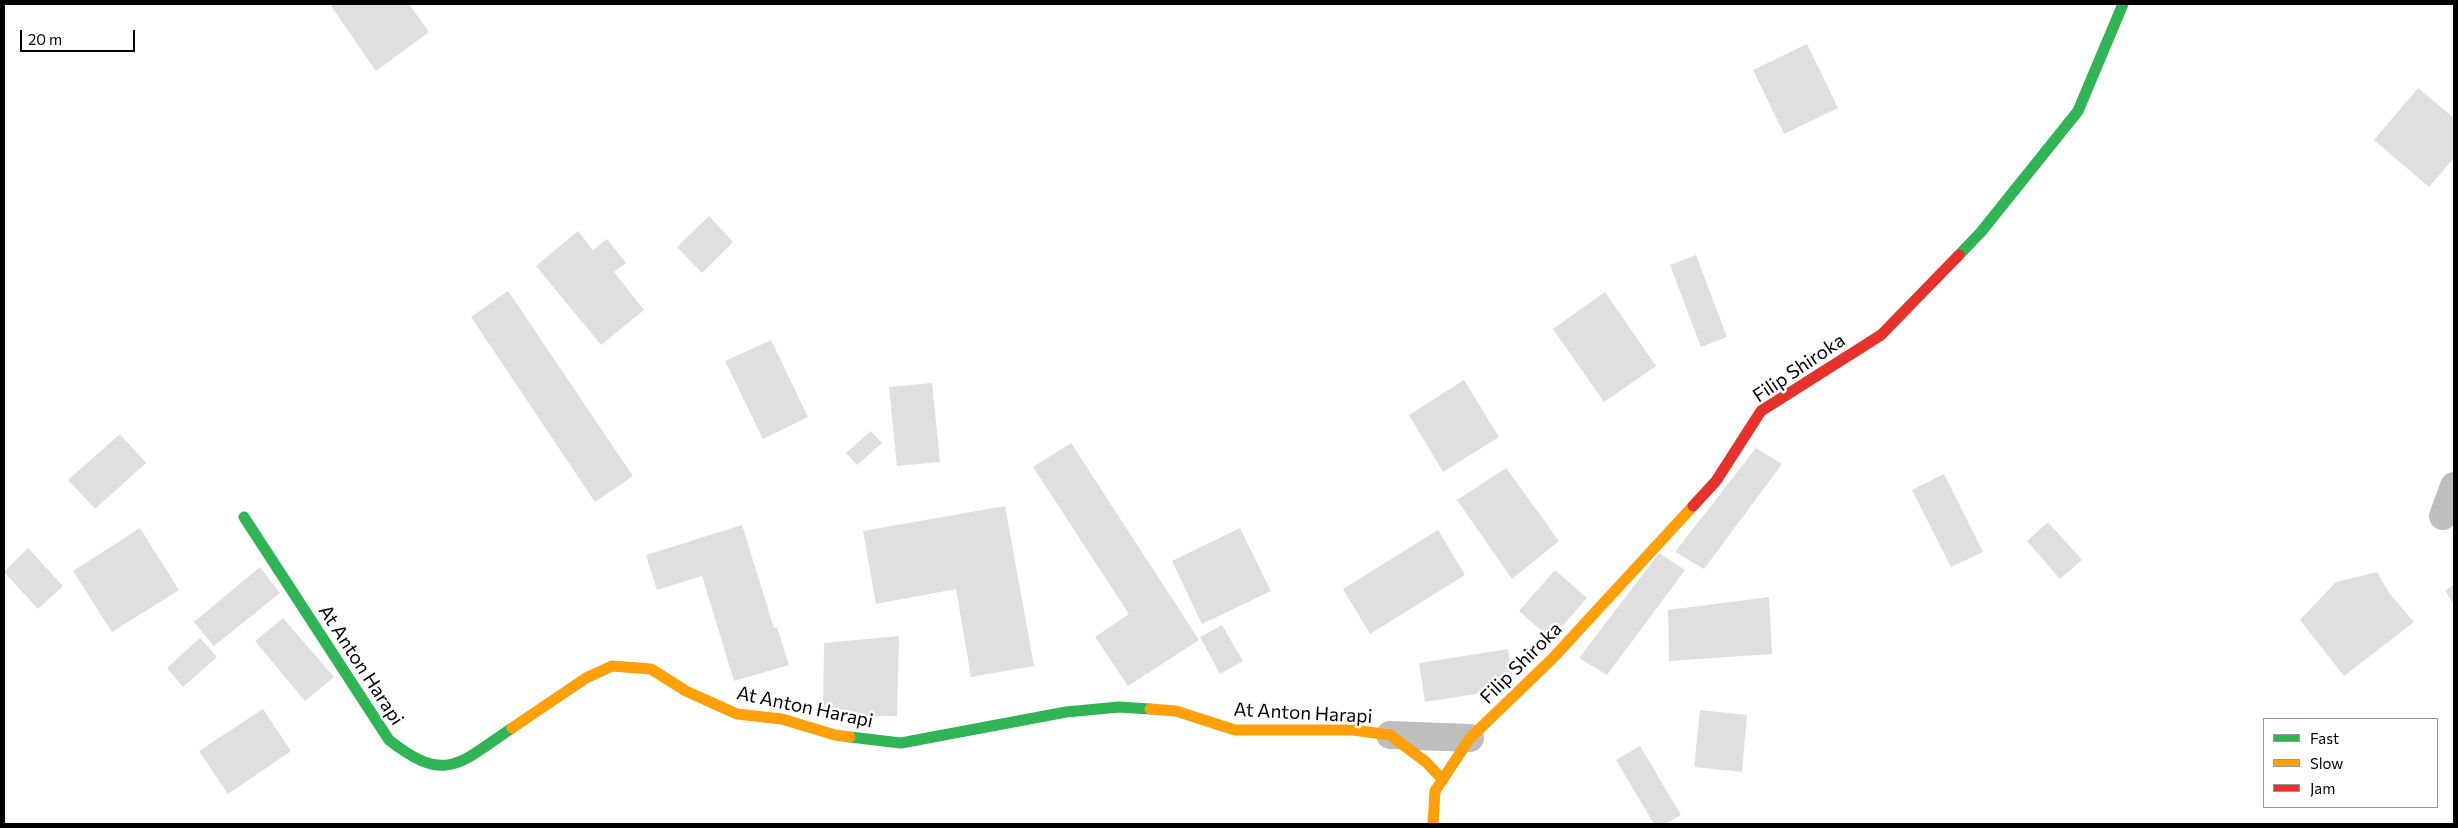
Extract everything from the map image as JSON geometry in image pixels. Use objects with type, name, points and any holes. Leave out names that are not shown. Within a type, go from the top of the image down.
[{"type":"street","name":"Filip Shiroka","points":[[1433,824],[1435,791],[1470,738],[1553,658],[1716,481],[1761,411],[1881,335],[1981,232],[2078,112],[2123,4]]},
{"type":"street","points":[[2443,516],[2454,486]]},
{"type":"street","name":"At Anton Harapi","points":[[244,517],[389,740],[416,762],[437,766],[460,763],[586,678],[612,666],[651,668],[686,691],[736,714],[782,719],[835,736],[901,743],[1016,724],[1066,712],[1119,707],[1176,711],[1235,730],[1353,730],[1390,735],[1426,762],[1443,780]]},
{"type":"street","points":[[1390,735],[1470,738]]},
{"type":"building","points":[[334,4],[409,4],[429,32],[376,71],[331,6]]},
{"type":"building","points":[[1807,44],[1838,108],[1784,134],[1753,70]]},
{"type":"building","points":[[2418,88],[2454,118],[2454,158],[2429,187],[2374,140]]},
{"type":"building","points":[[709,216],[733,242],[702,273],[677,247]]},
{"type":"building","points":[[578,231],[593,250],[607,239],[626,263],[614,272],[644,310],[601,345],[536,266]]},
{"type":"building","points":[[1696,255],[1727,337],[1701,347],[1670,265]]},
{"type":"building","points":[[508,291],[633,476],[595,502],[471,317]]},
{"type":"building","points":[[1605,292],[1656,366],[1604,402],[1553,329]]},
{"type":"building","points":[[771,340],[808,417],[763,439],[725,361]]},
{"type":"building","points":[[1464,380],[1499,437],[1443,472],[1409,415]]},
{"type":"building","points":[[932,383],[940,462],[897,466],[889,387]]},
{"type":"building","points":[[871,431],[882,443],[857,465],[846,453]]},
{"type":"building","points":[[120,434],[146,463],[95,509],[68,480]]},
{"type":"building","points":[[1071,443],[1199,640],[1128,686],[1095,637],[1129,614],[1033,467]]},
{"type":"building","points":[[1756,448],[1782,464],[1704,569],[1675,552]]},
{"type":"building","points":[[1506,468],[1559,541],[1512,579],[1457,500]]},
{"type":"building","points":[[1944,474],[1983,552],[1951,567],[1912,490]]},
{"type":"building","points":[[1005,506],[1034,666],[971,677],[956,589],[876,604],[863,531]]},
{"type":"building","points":[[2048,522],[2082,560],[2060,579],[2027,541]]},
{"type":"building","points":[[742,525],[774,628],[777,627],[789,665],[734,681],[702,576],[657,590],[646,555]]},
{"type":"building","points":[[140,528],[179,590],[112,632],[73,571]]},
{"type":"building","points":[[1240,528],[1271,591],[1202,624],[1172,561]]},
{"type":"building","points":[[1438,530],[1465,575],[1370,634],[1343,589]]},
{"type":"building","points":[[28,548],[63,586],[38,609],[4,572]]},
{"type":"building","points":[[1659,553],[1685,570],[1607,675],[1579,658]]},
{"type":"building","points":[[260,567],[280,593],[214,646],[194,622]]},
{"type":"building","points":[[1555,570],[1587,598],[1551,639],[1519,611]]},
{"type":"building","points":[[2377,572],[2389,593],[2414,622],[2344,676],[2300,620],[2336,582]]},
{"type":"building","points":[[2454,585],[2454,605],[2445,590]]},
{"type":"building","points":[[1769,597],[1772,654],[1669,661],[1668,610]]},
{"type":"building","points":[[283,618],[334,677],[305,701],[255,641]]},
{"type":"building","points":[[1222,625],[1243,661],[1220,674],[1200,637]]},
{"type":"building","points":[[899,636],[897,716],[823,717],[824,643]]},
{"type":"building","points":[[200,638],[217,657],[183,687],[167,668]]},
{"type":"building","points":[[1508,649],[1514,688],[1425,702],[1419,663]]},
{"type":"building","points":[[263,709],[291,751],[228,794],[199,751]]},
{"type":"building","points":[[1700,710],[1747,715],[1742,772],[1694,767]]},
{"type":"building","points":[[1640,746],[1681,815],[1666,824],[1654,824],[1616,760]]},
{"type":"traffic: fast","points":[[1959,255],[1981,232],[2078,111],[2123,4]]},
{"type":"traffic: fast","points":[[244,517],[389,740],[409,754],[425,762],[439,765],[452,764],[479,751],[512,728]]},
{"type":"traffic: fast","points":[[850,737],[901,743],[1066,712],[1119,707],[1150,709]]},
{"type":"traffic: slow","points":[[1433,824],[1435,791],[1470,738],[1553,658],[1693,506]]},
{"type":"traffic: slow","points":[[512,728],[586,678],[612,666],[651,669],[686,691],[737,714],[782,719],[835,735],[850,737]]},
{"type":"traffic: slow","points":[[1150,709],[1176,711],[1235,730],[1353,730],[1390,735],[1426,762],[1443,780]]},
{"type":"traffic: jam","points":[[1693,506],[1716,481],[1761,411],[1881,335],[1959,255]]}]
